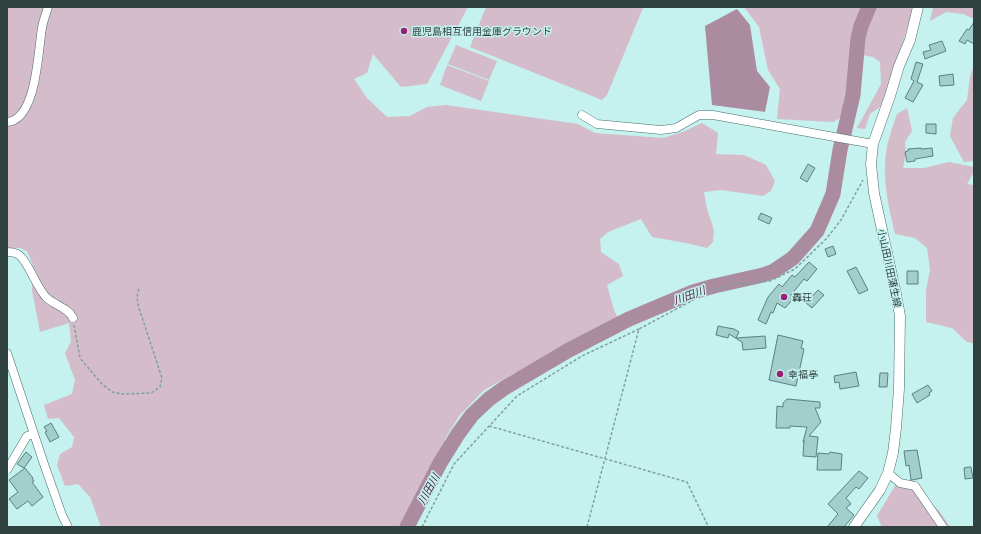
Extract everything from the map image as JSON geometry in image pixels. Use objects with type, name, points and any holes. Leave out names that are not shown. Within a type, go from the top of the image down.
[{"type":"main road","name":"小山田川田蒲生線","points":[[854,527],[880,490],[888,473],[893,453],[896,428],[900,328],[896,294],[874,193],[869,143],[890,96],[899,66],[910,40],[918,7]]},
{"type":"street","points":[[7,122],[14,121],[19,117],[31,97],[35,81],[42,26],[48,7]]},
{"type":"street","points":[[582,115],[598,124],[661,130],[676,128],[699,115],[713,115],[869,143]]},
{"type":"street","points":[[7,252],[18,254],[22,257],[35,283],[46,297],[68,311],[73,318]]},
{"type":"street","points":[[7,353],[54,493],[68,527]]},
{"type":"street","points":[[7,470],[27,436],[34,434]]},
{"type":"street","points":[[888,473],[900,483],[914,486],[943,527]]},
{"type":"path","points":[[422,527],[454,464],[517,396],[582,356],[638,329],[710,291],[729,285],[770,281],[795,269],[826,238],[841,220],[864,178]]},
{"type":"path","points":[[73,318],[80,358],[101,383],[112,392],[122,394],[151,393],[160,387],[162,378],[138,305],[137,297],[139,288]]},
{"type":"path","points":[[588,527],[638,329]]},
{"type":"path","points":[[489,426],[687,482],[708,526],[707,527]]},
{"type":"shaded area","points":[[7,7],[468,7],[427,84],[401,87],[373,54],[367,73],[354,79],[367,98],[387,117],[410,116],[427,107],[446,105],[578,124],[595,133],[663,138],[685,131],[702,123],[718,133],[716,154],[744,155],[766,165],[775,181],[771,191],[763,196],[721,190],[704,192],[707,209],[714,230],[713,242],[707,248],[652,237],[641,219],[608,232],[600,239],[601,252],[619,264],[623,276],[607,285],[614,310],[620,322],[513,374],[484,390],[459,416],[445,439],[433,489],[403,527],[101,527],[90,497],[78,484],[65,486],[57,465],[60,454],[72,447],[74,437],[59,418],[48,419],[44,405],[72,394],[75,380],[65,353],[71,342],[69,323],[40,332],[32,290],[33,265],[27,251],[20,248],[7,248]]},
{"type":"shaded area","points":[[486,7],[643,8],[607,95],[602,100],[470,47]]},
{"type":"shaded area","points":[[744,7],[914,7],[886,95],[880,107],[870,114],[865,129],[857,128],[881,84],[880,62],[873,57],[852,53],[861,84],[859,100],[855,109],[833,122],[777,119],[780,89],[768,70],[759,27]]},
{"type":"shaded area","points":[[933,7],[974,7],[974,19],[963,14],[946,12],[930,21]]},
{"type":"shaded area","points":[[737,9],[750,25],[757,71],[770,87],[765,112],[712,105],[705,26]]},
{"type":"shaded area","points":[[456,45],[497,61],[489,80],[448,64]]},
{"type":"shaded area","points":[[447,65],[489,81],[481,101],[440,85]]},
{"type":"shaded area","points":[[974,66],[974,161],[964,162],[950,136],[953,118],[967,100],[970,77]]},
{"type":"shaded area","points":[[907,108],[912,131],[905,142],[906,152],[903,168],[924,168],[949,162],[974,167],[974,172],[967,184],[974,185],[974,343],[967,342],[952,328],[926,322],[926,290],[930,270],[927,248],[915,238],[895,234],[886,192],[885,159],[897,114]]},
{"type":"shaded area","points":[[899,479],[920,492],[940,512],[950,527],[882,527],[877,516]]},
{"type":"building","points":[[974,22],[974,44],[967,40],[965,44],[959,41],[967,29],[969,30]]},
{"type":"building","points":[[942,41],[946,51],[925,59],[923,52],[931,50],[929,45]]},
{"type":"building","points":[[916,62],[923,64],[917,82],[923,85],[913,102],[905,98],[914,81],[911,79]]},
{"type":"building","points":[[953,74],[954,85],[940,86],[939,76]]},
{"type":"building","points":[[926,124],[936,124],[936,134],[926,133]]},
{"type":"building","points":[[932,148],[933,156],[907,162],[905,152],[908,151],[908,149]]},
{"type":"building","points":[[808,164],[815,168],[807,182],[800,178]]},
{"type":"building","points":[[761,213],[772,218],[769,224],[758,219]]},
{"type":"building","points":[[833,246],[836,254],[828,257],[825,249]]},
{"type":"building","points":[[809,262],[817,269],[807,281],[804,279],[791,295],[794,298],[785,308],[777,303],[766,324],[758,320],[768,297],[779,284],[782,287],[792,275],[795,277]]},
{"type":"building","points":[[856,267],[868,290],[859,294],[847,271]]},
{"type":"building","points":[[907,271],[918,271],[918,284],[907,284]]},
{"type":"building","points":[[818,290],[824,295],[812,308],[806,303]]},
{"type":"building","points":[[718,326],[734,329],[739,332],[736,338],[765,336],[766,348],[743,350],[742,342],[729,334],[728,338],[716,335]]},
{"type":"building","points":[[778,335],[803,341],[801,348],[804,349],[796,386],[769,380]]},
{"type":"building","points":[[856,372],[859,386],[840,389],[839,382],[835,383],[834,376]]},
{"type":"building","points":[[880,373],[888,373],[887,387],[879,387]]},
{"type":"building","points":[[928,385],[932,391],[929,393],[930,395],[917,403],[912,394]]},
{"type":"building","points":[[787,399],[820,402],[820,408],[815,408],[821,422],[809,436],[818,437],[816,457],[803,456],[804,440],[803,442],[807,427],[790,426],[790,428],[776,428],[777,406],[783,407],[783,403]]},
{"type":"building","points":[[51,423],[59,437],[50,442],[45,432],[47,431],[44,427]]},
{"type":"building","points":[[917,450],[922,478],[911,480],[909,465],[906,466],[904,451]]},
{"type":"building","points":[[26,452],[32,457],[24,468],[17,464]]},
{"type":"building","points":[[830,452],[842,454],[841,470],[817,470],[818,453],[829,454]]},
{"type":"building","points":[[971,467],[973,478],[965,479],[964,468]]},
{"type":"building","points":[[25,468],[33,478],[34,481],[32,482],[43,497],[32,506],[28,501],[17,509],[9,499],[18,492],[9,480]]},
{"type":"building","points":[[859,471],[868,478],[859,489],[856,487],[846,498],[851,504],[846,508],[854,515],[844,527],[827,527],[838,514],[828,504]]},
{"type":"waterway","name":"川田川","points":[[407,527],[440,463],[458,434],[472,415],[489,399],[506,387],[569,350],[629,319],[693,292],[774,271],[793,258],[817,231],[833,194],[840,150],[853,95],[858,38],[869,7]]},
{"type":"place","name":"鹿児島相互信用金庫グラウンド","points":[[404,31]]},
{"type":"place","name":"轟荘","points":[[784,297]]},
{"type":"place","name":"幸福亭","points":[[780,374]]}]
